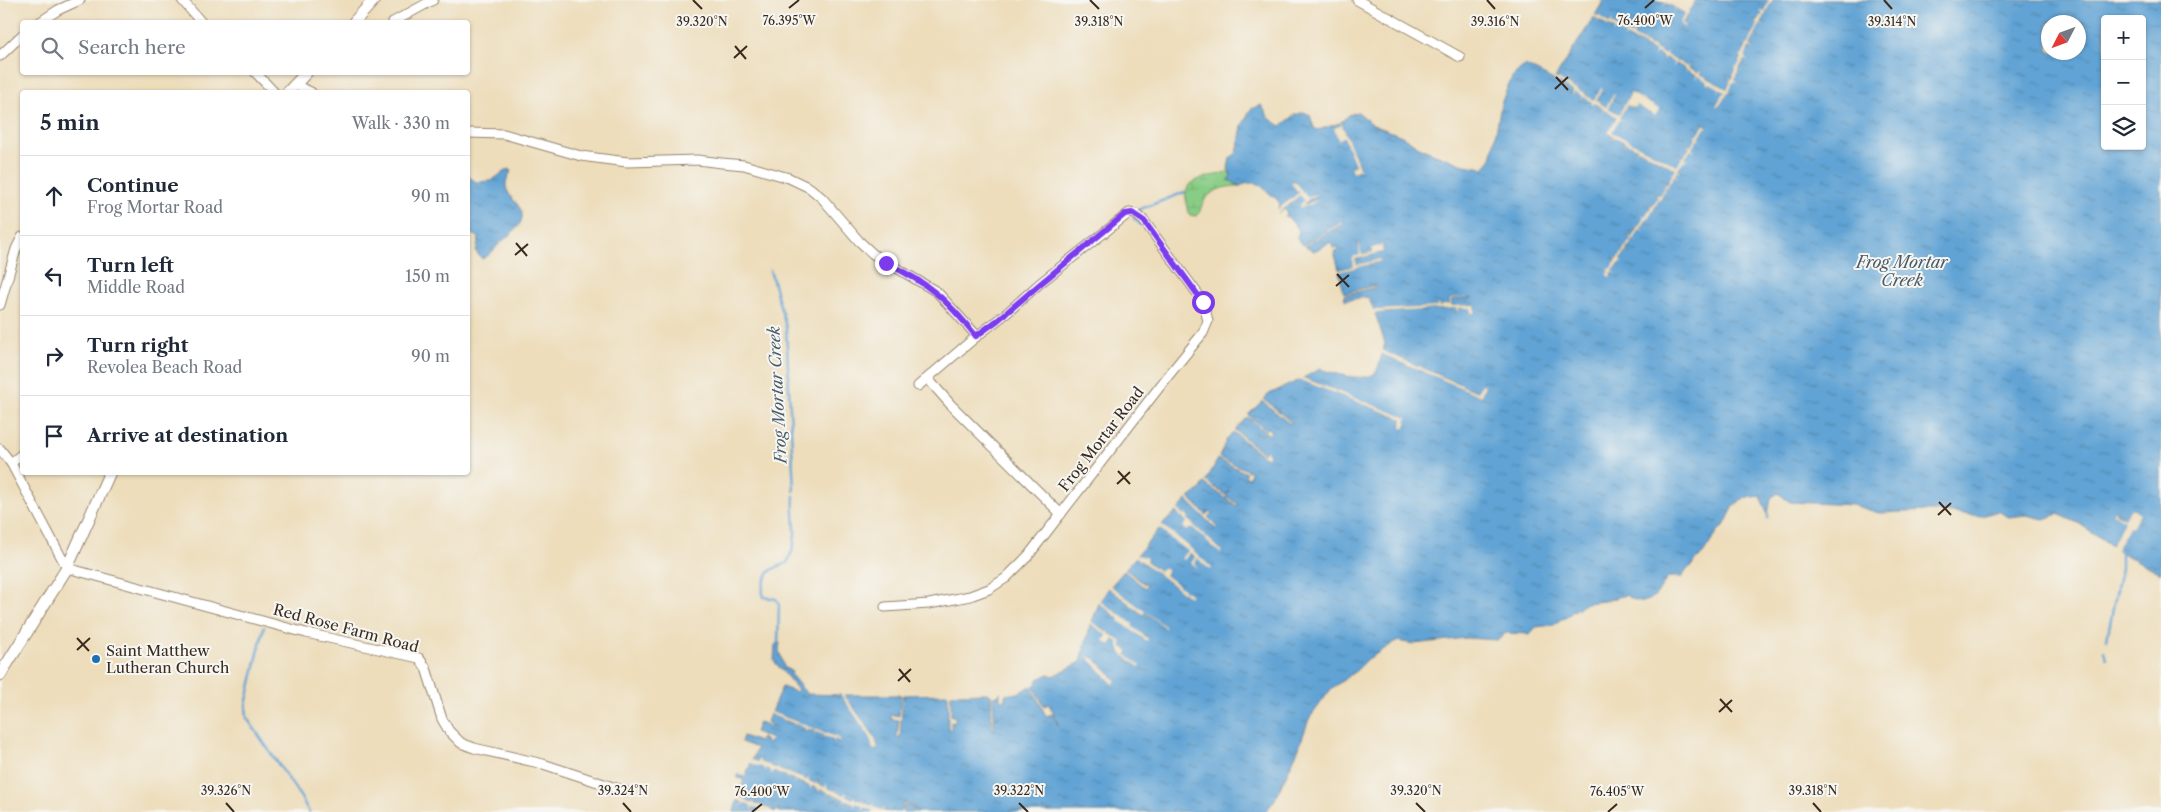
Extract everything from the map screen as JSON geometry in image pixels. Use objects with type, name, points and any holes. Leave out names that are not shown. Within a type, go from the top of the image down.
[{"type":"street","points":[[43,20],[58,10],[80,0]]},
{"type":"street","points":[[182,0],[199,20]]},
{"type":"street","points":[[356,20],[374,0]]},
{"type":"street","points":[[396,20],[433,0]]},
{"type":"street","points":[[1357,0],[1460,56]]},
{"type":"street","points":[[0,56],[20,37]]},
{"type":"street","points":[[258,75],[272,90]]},
{"type":"street","points":[[291,89],[304,75]]},
{"type":"street","points":[[470,133],[504,134],[581,156],[610,160],[632,162],[697,160],[744,165],[801,183],[822,198],[859,241],[873,254],[936,292],[976,336],[918,386]]},
{"type":"street","name":"Frog Mortar Road","points":[[885,608],[956,599],[989,589],[1020,565],[1203,334],[1208,321],[1206,309],[1200,296],[1144,221],[1132,213],[1125,214],[1003,316],[976,336]]},
{"type":"street","points":[[0,305],[20,241]]},
{"type":"street","points":[[928,378],[951,406],[1061,514]]},
{"type":"street","points":[[0,449],[11,463],[67,568]]},
{"type":"street","points":[[11,463],[20,456]]},
{"type":"street","points":[[0,675],[67,568],[109,475]]},
{"type":"street","name":"Red Rose Farm Road","points":[[67,568],[306,633],[419,658],[426,668],[442,719],[461,743],[474,748],[543,764],[625,791]]},
{"type":"green space","points":[[1229,172],[1231,175],[1229,180],[1240,186],[1223,188],[1213,192],[1205,200],[1196,216],[1190,215],[1186,201],[1186,192],[1189,186],[1200,179]]},
{"type":"water","points":[[1604,0],[1654,0],[1654,2],[1655,0],[1665,2],[1664,5],[1666,3],[1675,8],[1673,12],[1676,8],[1685,13],[1679,24],[1687,27],[1682,24],[1688,14],[1691,16],[1688,13],[1694,3],[1698,5],[1694,2],[1695,0],[1769,0],[1758,22],[1754,21],[1758,24],[1753,34],[1750,33],[1753,35],[1748,45],[1745,44],[1747,46],[1742,57],[1739,55],[1742,58],[1737,68],[1734,66],[1736,69],[1732,79],[1727,78],[1731,80],[1727,89],[1700,74],[1701,70],[1699,73],[1688,67],[1690,63],[1687,67],[1677,61],[1678,57],[1676,61],[1665,55],[1666,52],[1664,54],[1659,51],[1660,48],[1658,51],[1653,48],[1654,44],[1652,47],[1643,42],[1644,39],[1642,41],[1632,36],[1634,33],[1631,35],[1622,31],[1623,27],[1621,30],[1612,24],[1613,22],[1611,24],[1601,18],[1602,14],[1600,17],[1595,15]]},
{"type":"water","name":"Frog Mortar Creek","points":[[1772,0],[2161,0],[2161,573],[2116,550],[2129,527],[2132,528],[2140,514],[2131,508],[2125,518],[2115,512],[2115,509],[2112,515],[2114,513],[2124,520],[2112,546],[2080,524],[2058,514],[2044,519],[2026,515],[2009,517],[1998,511],[1982,516],[1932,511],[1879,513],[1853,505],[1790,502],[1778,493],[1771,498],[1768,515],[1760,496],[1742,499],[1734,506],[1724,526],[1718,531],[1703,554],[1682,577],[1669,577],[1654,597],[1646,601],[1634,600],[1625,595],[1605,601],[1586,603],[1554,625],[1536,627],[1530,634],[1506,633],[1498,640],[1466,638],[1414,644],[1397,641],[1368,659],[1357,670],[1331,689],[1309,719],[1298,750],[1274,801],[1265,812],[902,812],[905,805],[915,808],[904,803],[900,812],[894,812],[893,809],[892,812],[883,811],[885,806],[882,810],[873,807],[875,802],[873,806],[864,803],[865,798],[863,802],[855,799],[856,795],[853,799],[845,796],[846,791],[844,795],[836,792],[837,788],[835,791],[826,788],[827,784],[825,787],[817,784],[818,780],[816,784],[807,781],[808,776],[806,780],[798,777],[799,773],[797,777],[788,773],[789,769],[787,773],[779,770],[780,765],[778,769],[769,766],[770,762],[768,766],[760,762],[760,758],[759,762],[752,760],[757,748],[741,742],[743,736],[759,742],[761,737],[766,741],[764,742],[769,744],[771,739],[755,732],[759,722],[776,728],[767,722],[770,714],[795,724],[794,728],[796,724],[805,728],[804,732],[807,728],[815,731],[813,736],[816,732],[824,735],[823,740],[825,735],[834,739],[832,743],[835,739],[839,741],[838,745],[841,739],[771,712],[782,687],[796,692],[798,690],[774,661],[775,645],[780,643],[779,650],[784,667],[792,672],[791,675],[807,694],[841,695],[870,737],[874,750],[878,749],[875,738],[844,695],[901,695],[899,716],[891,715],[891,719],[899,720],[897,737],[900,738],[903,695],[948,694],[948,729],[951,730],[951,722],[955,722],[955,716],[951,716],[951,694],[987,693],[991,695],[992,729],[994,730],[994,717],[1000,717],[994,716],[993,696],[1000,695],[1000,700],[1005,700],[1005,695],[1018,693],[1031,686],[1046,716],[1052,714],[1059,726],[1049,704],[1044,706],[1033,686],[1037,683],[1038,679],[1049,674],[1053,676],[1081,662],[1083,653],[1113,684],[1116,681],[1095,659],[1083,652],[1091,624],[1107,635],[1104,641],[1110,645],[1114,639],[1118,642],[1121,653],[1140,666],[1126,655],[1129,651],[1122,647],[1122,642],[1092,622],[1099,603],[1146,641],[1148,639],[1131,626],[1132,624],[1100,601],[1109,588],[1142,614],[1144,612],[1165,627],[1111,586],[1124,571],[1145,588],[1147,586],[1125,569],[1136,557],[1189,597],[1190,595],[1165,575],[1168,571],[1164,568],[1161,572],[1146,561],[1147,559],[1137,555],[1160,528],[1189,551],[1184,559],[1190,553],[1196,557],[1191,563],[1197,569],[1193,563],[1197,558],[1211,568],[1162,525],[1176,512],[1187,522],[1183,527],[1187,531],[1192,527],[1220,552],[1222,551],[1187,519],[1189,517],[1187,514],[1184,516],[1178,510],[1187,500],[1216,529],[1218,527],[1208,517],[1212,513],[1210,511],[1206,515],[1189,498],[1201,489],[1204,483],[1237,506],[1238,504],[1226,496],[1229,491],[1225,495],[1206,481],[1218,459],[1246,473],[1245,476],[1249,478],[1251,472],[1219,457],[1227,439],[1233,432],[1266,458],[1270,454],[1266,450],[1263,453],[1235,430],[1247,417],[1269,435],[1272,430],[1268,428],[1266,430],[1248,415],[1262,401],[1290,424],[1291,422],[1264,399],[1269,394],[1300,380],[1403,419],[1401,427],[1405,428],[1406,418],[1303,378],[1320,369],[1348,376],[1370,376],[1378,369],[1382,354],[1481,396],[1485,385],[1482,384],[1478,392],[1383,351],[1385,343],[1375,313],[1456,308],[1457,313],[1458,308],[1471,308],[1471,313],[1475,313],[1475,305],[1451,306],[1451,300],[1472,298],[1450,299],[1450,306],[1447,304],[1439,307],[1438,302],[1438,307],[1374,310],[1368,297],[1345,300],[1344,295],[1377,287],[1376,285],[1344,293],[1339,272],[1381,261],[1380,259],[1357,265],[1355,259],[1383,252],[1382,245],[1372,248],[1373,252],[1362,255],[1357,242],[1361,255],[1352,258],[1354,266],[1339,270],[1334,251],[1338,251],[1338,247],[1333,248],[1331,242],[1314,251],[1305,246],[1344,223],[1343,221],[1303,245],[1297,239],[1299,230],[1288,217],[1284,216],[1287,213],[1284,209],[1278,213],[1301,194],[1304,200],[1299,207],[1310,205],[1320,197],[1302,206],[1316,192],[1307,198],[1294,181],[1291,183],[1299,192],[1278,209],[1280,205],[1277,200],[1256,183],[1240,186],[1229,180],[1231,175],[1228,169],[1230,158],[1237,153],[1242,126],[1251,109],[1261,105],[1270,119],[1281,126],[1295,115],[1304,112],[1310,115],[1314,128],[1318,130],[1340,123],[1341,125],[1334,128],[1338,139],[1344,137],[1355,165],[1351,167],[1353,172],[1360,169],[1341,122],[1349,115],[1358,112],[1373,125],[1402,136],[1422,149],[1464,165],[1484,168],[1491,160],[1501,104],[1508,86],[1512,77],[1525,65],[1565,86],[1564,89],[1566,87],[1573,91],[1572,95],[1575,92],[1583,96],[1581,100],[1584,97],[1593,102],[1590,107],[1594,103],[1604,109],[1603,111],[1605,109],[1618,117],[1608,133],[1614,136],[1612,141],[1615,137],[1625,142],[1624,148],[1627,143],[1637,148],[1636,152],[1638,149],[1676,169],[1666,185],[1662,183],[1665,186],[1659,195],[1655,193],[1658,196],[1652,206],[1648,204],[1651,207],[1645,217],[1642,215],[1645,218],[1631,238],[1627,236],[1631,239],[1624,249],[1620,247],[1624,250],[1618,259],[1614,258],[1617,260],[1611,270],[1607,268],[1610,271],[1608,275],[1610,276],[1612,272],[1615,273],[1613,271],[1621,262],[1620,260],[1626,251],[1630,253],[1626,250],[1633,240],[1636,242],[1633,239],[1640,229],[1643,231],[1641,228],[1654,208],[1657,209],[1654,207],[1661,197],[1664,198],[1661,196],[1667,186],[1671,188],[1668,185],[1678,171],[1681,172],[1678,169],[1691,150],[1694,150],[1692,148],[1698,138],[1701,139],[1699,137],[1706,126],[1709,127],[1701,122],[1704,125],[1697,135],[1693,134],[1696,137],[1691,146],[1686,145],[1690,147],[1683,157],[1679,155],[1683,158],[1677,166],[1611,132],[1619,120],[1624,122],[1619,118],[1627,105],[1635,108],[1637,105],[1654,116],[1658,109],[1631,93],[1619,114],[1608,108],[1615,95],[1607,107],[1596,101],[1603,88],[1594,100],[1585,95],[1586,91],[1584,94],[1576,90],[1578,87],[1575,89],[1568,85],[1569,82],[1567,85],[1560,80],[1561,77],[1559,80],[1555,78],[1594,17],[1598,19],[1596,23],[1599,20],[1606,24],[1605,28],[1607,25],[1614,29],[1614,31],[1615,29],[1625,35],[1624,37],[1626,35],[1635,41],[1633,45],[1636,41],[1646,47],[1644,51],[1647,47],[1656,53],[1654,56],[1657,53],[1663,57],[1662,61],[1664,57],[1686,69],[1685,72],[1687,70],[1709,82],[1707,86],[1710,82],[1726,92],[1716,105],[1718,107],[1728,92],[1732,94],[1728,91],[1733,81],[1737,82],[1734,80],[1739,70],[1741,70],[1739,69],[1744,60],[1747,60],[1744,58],[1750,47],[1754,48],[1750,46],[1755,36],[1759,37],[1755,35],[1760,25],[1763,25],[1761,24],[1766,13],[1768,14],[1766,12],[1771,2],[1774,3]]},
{"type":"water","points":[[508,169],[512,171],[507,178],[507,190],[521,210],[522,219],[515,230],[490,254],[482,259],[476,252],[479,237],[470,233],[470,178],[476,182],[491,181]]},
{"type":"water","points":[[751,763],[755,764],[754,768],[756,764],[765,768],[764,772],[766,768],[779,774],[779,777],[780,774],[787,776],[786,780],[788,777],[794,779],[794,783],[795,780],[802,783],[802,786],[803,783],[810,786],[810,789],[811,786],[828,792],[827,796],[829,793],[837,796],[836,800],[838,796],[846,799],[844,803],[846,800],[864,806],[863,810],[864,807],[873,810],[872,812],[779,812],[779,808],[776,812],[770,810],[771,805],[769,809],[762,806],[764,802],[761,806],[754,803],[755,798],[753,803],[746,800],[747,795],[745,799],[738,796],[744,780],[736,777],[738,774],[745,777]]},
{"type":"water","points":[[737,800],[743,802],[742,807],[745,803],[752,806],[750,810],[753,806],[760,809],[758,812],[734,812]]},
{"type":"pier","points":[[1660,0],[1666,0],[1674,4],[1677,0],[1675,5],[1686,11],[1692,0],[1695,0],[1694,2],[1699,5],[1694,3],[1688,13],[1693,16],[1687,14],[1682,23],[1686,28],[1679,24],[1685,13],[1676,8],[1673,12],[1675,7],[1666,3],[1663,7],[1665,2]]},
{"type":"pier","points":[[1769,0],[1775,3],[1771,2],[1766,12],[1770,15],[1766,13],[1761,24],[1765,26],[1760,25],[1755,35],[1759,38],[1755,36],[1750,45],[1754,49],[1749,47],[1745,58],[1748,61],[1744,60],[1739,69],[1743,72],[1739,70],[1734,80],[1738,83],[1733,82],[1729,91],[1732,94],[1728,92],[1718,107],[1716,105],[1725,92],[1720,89],[1718,93],[1719,88],[1710,83],[1707,86],[1708,82],[1698,76],[1695,79],[1697,75],[1687,70],[1685,73],[1686,69],[1676,63],[1673,67],[1674,63],[1665,57],[1662,61],[1663,57],[1657,53],[1654,57],[1655,52],[1647,47],[1644,51],[1646,47],[1636,41],[1633,45],[1635,41],[1626,36],[1623,39],[1625,35],[1615,30],[1613,33],[1614,29],[1607,25],[1605,29],[1606,24],[1599,20],[1596,24],[1598,19],[1594,17],[1595,15],[1600,17],[1602,14],[1601,18],[1610,24],[1613,20],[1612,24],[1621,30],[1624,26],[1622,31],[1631,35],[1634,32],[1633,36],[1642,41],[1645,38],[1643,42],[1652,47],[1654,44],[1653,48],[1658,51],[1661,47],[1659,51],[1664,54],[1667,51],[1666,55],[1676,61],[1678,57],[1677,61],[1687,67],[1689,63],[1688,68],[1698,73],[1701,70],[1700,74],[1727,89],[1731,80],[1727,78],[1732,79],[1736,69],[1734,66],[1737,67],[1742,58],[1739,55],[1742,56],[1747,46],[1744,44],[1748,45],[1753,35],[1749,33],[1753,34],[1758,24],[1754,22],[1758,22],[1763,13],[1759,10],[1764,11]]},
{"type":"pier","points":[[1562,76],[1560,80],[1567,85],[1570,81],[1568,85],[1575,89],[1578,86],[1577,90],[1584,94],[1586,91],[1585,95],[1594,100],[1601,88],[1603,89],[1596,101],[1606,107],[1614,94],[1608,108],[1619,114],[1631,93],[1659,109],[1655,116],[1637,105],[1635,108],[1627,105],[1619,118],[1624,121],[1619,120],[1612,132],[1677,166],[1682,158],[1679,155],[1683,157],[1690,148],[1686,145],[1691,146],[1696,137],[1693,134],[1697,135],[1704,125],[1700,122],[1710,128],[1706,127],[1699,137],[1702,140],[1698,139],[1692,148],[1695,151],[1691,150],[1685,158],[1688,161],[1685,160],[1678,169],[1681,173],[1678,171],[1675,175],[1679,178],[1674,176],[1668,185],[1671,188],[1667,186],[1661,196],[1665,199],[1661,197],[1654,207],[1658,210],[1654,208],[1648,218],[1651,220],[1647,219],[1641,228],[1644,232],[1640,229],[1634,239],[1637,242],[1633,240],[1626,250],[1630,253],[1626,251],[1620,260],[1623,263],[1619,262],[1613,271],[1617,274],[1612,272],[1610,277],[1607,275],[1610,271],[1607,268],[1611,269],[1617,260],[1614,257],[1618,259],[1624,250],[1620,247],[1624,249],[1631,239],[1627,236],[1632,238],[1638,228],[1635,225],[1638,227],[1644,218],[1641,214],[1645,216],[1651,207],[1648,204],[1652,206],[1658,197],[1654,194],[1659,195],[1665,186],[1662,183],[1666,185],[1672,175],[1668,172],[1672,174],[1676,169],[1638,149],[1635,154],[1637,148],[1627,143],[1624,148],[1625,142],[1615,137],[1611,141],[1614,136],[1608,133],[1617,117],[1605,109],[1602,113],[1604,108],[1594,103],[1591,107],[1592,102],[1584,97],[1581,100],[1582,96],[1575,92],[1572,96],[1573,91],[1566,87],[1563,90],[1565,86],[1554,80],[1555,78],[1559,80]]},
{"type":"pier","points":[[1341,122],[1360,169],[1353,172],[1351,167],[1355,165],[1344,137],[1338,140],[1334,128],[1341,125]]},
{"type":"pier","points":[[1294,181],[1307,197],[1317,193],[1306,201],[1302,207],[1321,198],[1301,208],[1299,206],[1304,200],[1300,195],[1278,213],[1278,209],[1299,193],[1291,183]]},
{"type":"pier","points":[[1358,241],[1362,255],[1373,252],[1372,248],[1382,245],[1383,252],[1355,259],[1357,265],[1380,259],[1381,261],[1339,272],[1339,270],[1354,266],[1352,257],[1360,255]]},
{"type":"pier","points":[[1472,297],[1451,300],[1451,306],[1475,305],[1475,313],[1471,313],[1471,308],[1458,308],[1458,313],[1456,308],[1375,313],[1374,310],[1437,307],[1438,302],[1439,307],[1447,304],[1450,306],[1450,299]]},
{"type":"pier","points":[[1383,351],[1477,392],[1482,384],[1485,385],[1481,396],[1382,354]]},
{"type":"pier","points":[[1303,378],[1407,418],[1405,428],[1401,428],[1403,419],[1300,380]]},
{"type":"pier","points":[[2131,508],[2140,514],[2132,528],[2129,527],[2116,550],[2114,548],[2127,525],[2131,525],[2137,515],[2132,511],[2113,547],[2124,520],[2115,514],[2112,515],[2115,509],[2115,513],[2125,518]]},
{"type":"pier","points":[[1178,510],[1184,516],[1186,514],[1189,517],[1187,519],[1222,551],[1220,553],[1192,527],[1187,531],[1183,527],[1187,522],[1176,512]]},
{"type":"pier","points":[[1162,525],[1212,568],[1210,570],[1197,558],[1194,563],[1198,569],[1191,563],[1195,557],[1190,553],[1184,560],[1182,558],[1188,551],[1160,528]]},
{"type":"pier","points":[[1137,555],[1145,557],[1146,561],[1160,572],[1164,568],[1168,571],[1165,575],[1191,595],[1189,597],[1136,557]]},
{"type":"pier","points":[[1111,586],[1166,627],[1145,612],[1143,614],[1109,588]]},
{"type":"pier","points":[[1100,601],[1133,624],[1132,626],[1148,639],[1147,641],[1119,621],[1120,619],[1099,603]]},
{"type":"pier","points":[[1092,622],[1122,642],[1122,647],[1129,651],[1126,655],[1141,666],[1139,667],[1121,653],[1118,642],[1114,639],[1110,645],[1104,641],[1107,635],[1091,624]]},
{"type":"pier","points":[[1083,652],[1095,659],[1116,681],[1113,684]]},
{"type":"pier","points":[[841,695],[844,695],[875,738],[878,749],[873,750],[870,737]]},
{"type":"pier","points":[[771,712],[841,739],[838,745],[839,741],[835,739],[833,743],[833,739],[825,736],[823,740],[824,735],[816,732],[813,736],[815,731],[807,728],[805,733],[805,728],[796,724],[794,728],[795,724],[786,720],[783,724],[784,720],[770,714]]},
{"type":"pier","points":[[760,758],[760,762],[768,765],[771,762],[769,766],[778,769],[779,765],[779,770],[787,773],[790,769],[788,773],[797,777],[800,773],[798,777],[806,780],[809,777],[808,781],[816,784],[817,780],[817,784],[825,787],[827,783],[827,788],[835,791],[838,788],[836,792],[844,795],[846,791],[846,796],[853,799],[856,795],[855,799],[863,802],[864,798],[864,803],[872,806],[875,802],[874,807],[882,810],[885,806],[883,811],[887,812],[874,810],[872,812],[872,810],[865,807],[863,811],[863,806],[856,803],[854,807],[854,803],[847,800],[844,803],[845,799],[838,796],[835,800],[837,796],[829,793],[827,797],[828,792],[821,789],[818,793],[819,789],[812,786],[810,790],[810,786],[803,783],[801,786],[802,783],[796,780],[794,784],[794,779],[788,777],[786,781],[787,776],[780,774],[779,778],[779,774],[773,771],[771,775],[771,771],[766,768],[764,772],[764,768],[756,765],[754,768],[755,765],[751,763],[752,760],[758,762]]},
{"type":"pier","points":[[747,795],[746,800],[753,803],[755,798],[754,803],[761,806],[764,802],[762,806],[769,809],[771,805],[770,810],[776,812],[761,809],[758,812],[759,809],[753,806],[751,811],[751,805],[745,803],[741,807],[743,802],[737,800],[738,796],[745,799]]},
{"type":"waterway","points":[[1138,210],[1185,192]]},
{"type":"waterway","points":[[1133,217],[1141,225]]},
{"type":"waterway","name":"Frog Mortar Creek","points":[[770,270],[786,327],[794,491]]},
{"type":"waterway","name":"Frog Mortar Creek","points":[[778,643],[779,604],[776,599],[764,597],[763,589],[769,573],[787,563],[794,545],[794,496]]},
{"type":"waterway","points":[[2107,639],[2121,569],[2121,552]]},
{"type":"waterway","points":[[264,627],[246,705],[247,718],[309,812]]},
{"type":"waterway","points":[[2104,651],[2106,658]]},
{"type":"place","name":"Saint Matthew Lutheran Church","points":[[96,659]]},
{"type":"route","points":[[886,263],[926,284],[936,292],[961,317],[976,336],[1008,312],[1125,214],[1132,213],[1144,221],[1203,302]]}]
